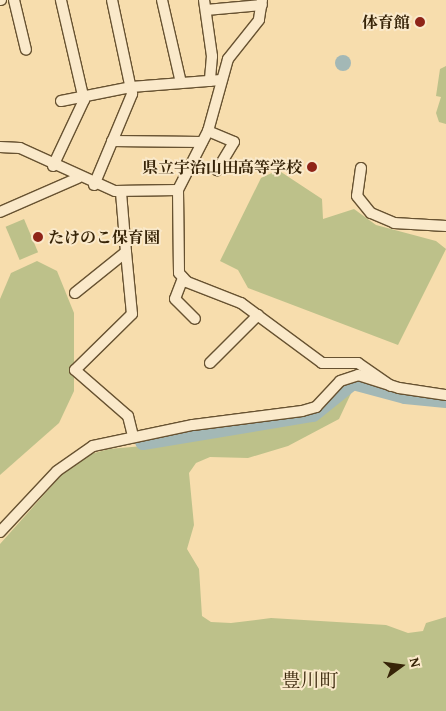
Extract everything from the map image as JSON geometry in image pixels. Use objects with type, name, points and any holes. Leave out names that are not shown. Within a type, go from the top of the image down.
[{"type":"street","points":[[14,0],[26,50]]},
{"type":"street","points":[[53,166],[83,97],[62,0]]},
{"type":"street","points":[[94,185],[131,87],[112,0]]},
{"type":"street","points":[[162,0],[181,83]]},
{"type":"street","points":[[195,319],[175,299],[183,278],[177,262],[178,190],[208,131],[221,80],[232,53],[259,20],[262,3],[205,5],[210,81]]},
{"type":"street","points":[[61,101],[131,87],[221,80]]},
{"type":"street","points":[[208,131],[234,142],[216,170]]},
{"type":"street","points":[[112,141],[202,142]]},
{"type":"street","points":[[0,147],[20,148],[94,185],[121,192],[178,190]]},
{"type":"street","points":[[361,168],[357,196],[371,213],[394,223],[446,226]]},
{"type":"street","points":[[0,212],[78,178]]},
{"type":"street","points":[[121,192],[132,314],[75,370],[128,416],[133,436]]},
{"type":"street","points":[[75,293],[126,252]]},
{"type":"street","points":[[183,278],[241,303],[322,363],[358,363],[391,386]]},
{"type":"street","points":[[210,363],[258,315]]},
{"type":"street","points":[[0,532],[73,457],[133,436],[316,407],[334,385],[351,376],[391,386],[446,395]]},
{"type":"green space","points":[[446,66],[446,124],[439,122],[436,113],[441,97],[436,96],[440,69]]},
{"type":"green space","points":[[278,170],[322,199],[323,219],[354,209],[376,225],[436,241],[446,249],[398,345],[248,288],[238,270],[220,261],[261,178]]},
{"type":"green space","points":[[24,219],[38,252],[20,260],[6,227]]},
{"type":"green space","points":[[37,261],[57,271],[74,313],[74,391],[59,423],[0,475],[0,299],[11,273]]},
{"type":"green space","points":[[354,387],[339,419],[288,446],[248,458],[210,457],[196,463],[189,473],[194,525],[187,549],[199,569],[202,616],[211,622],[231,623],[271,618],[386,625],[408,633],[423,631],[426,623],[446,617],[446,711],[0,711],[0,544],[66,470],[87,455],[109,449],[166,444],[316,415]]},
{"type":"shaded area","points":[[343,55],[351,63],[343,71],[335,63]]},
{"type":"waterway","points":[[143,442],[313,414],[353,382],[405,396],[446,400]]},
{"type":"place","name":"体育館","points":[[420,22]]},
{"type":"place","name":"県立宇治山田高等学校","points":[[312,167]]},
{"type":"place","name":"たけのこ保育園","points":[[38,237]]},
{"type":"district","name":"豊川町","points":[[310,681]]}]
